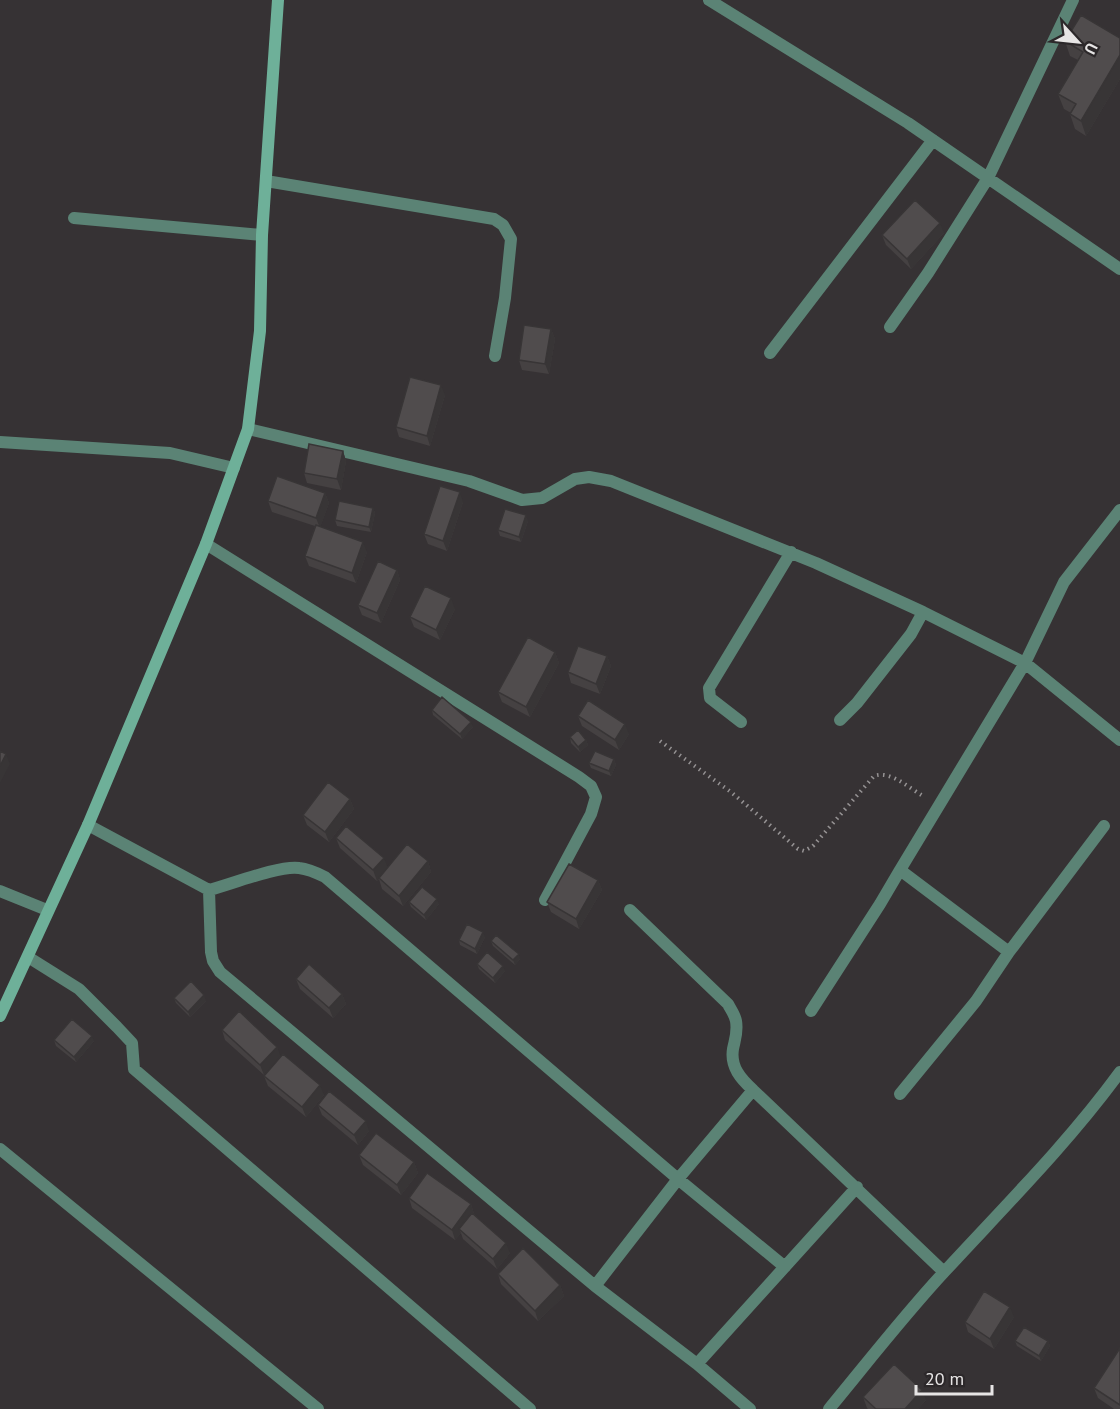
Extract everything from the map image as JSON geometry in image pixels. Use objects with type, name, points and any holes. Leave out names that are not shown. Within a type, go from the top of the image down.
[{"type":"street","points":[[0,1016],[88,825],[206,544],[248,429],[260,331],[262,236],[278,0]]},
{"type":"street","points":[[709,0],[908,123],[1120,269]]},
{"type":"street","points":[[890,327],[928,273],[988,178],[1073,0]]},
{"type":"street","points":[[770,353],[933,140]]},
{"type":"street","points":[[266,181],[494,219],[503,225],[511,239],[505,298],[495,356]]},
{"type":"street","points":[[74,218],[262,236]]},
{"type":"street","points":[[248,429],[469,481],[522,500],[542,498],[575,479],[589,477],[611,481],[791,552],[923,612],[1025,663],[1120,740]]},
{"type":"street","points":[[0,442],[170,453],[234,468]]},
{"type":"street","points":[[811,1011],[880,904],[1025,663],[1064,582],[1120,510]]},
{"type":"street","points":[[206,544],[591,786],[596,797],[591,814],[545,900]]},
{"type":"street","points":[[741,722],[713,702],[709,688],[791,552]]},
{"type":"street","points":[[840,720],[857,703],[911,634],[923,612]]},
{"type":"street","points":[[88,825],[209,890],[283,869],[298,867],[325,878],[678,1179],[785,1267]]},
{"type":"street","points":[[900,1094],[976,1001],[1009,952],[1104,826]]},
{"type":"street","points":[[900,870],[1009,952]]},
{"type":"street","points":[[209,890],[211,952],[213,961],[220,972],[595,1286],[697,1364],[750,1409]]},
{"type":"street","points":[[0,891],[47,910]]},
{"type":"street","points":[[630,910],[728,1004],[736,1019],[738,1033],[732,1051],[734,1066],[740,1078],[944,1272]]},
{"type":"street","points":[[28,957],[79,989],[117,1027],[132,1043],[134,1070],[530,1409]]},
{"type":"street","points":[[829,1409],[944,1272],[1005,1207],[1105,1093],[1120,1072]]},
{"type":"street","points":[[595,1286],[678,1179],[753,1090]]},
{"type":"street","points":[[0,1149],[318,1409]]},
{"type":"street","points":[[697,1364],[856,1187]]},
{"type":"path","points":[[660,741],[731,792],[798,849],[804,851],[813,846],[874,776],[881,774],[896,779],[939,806]]},
{"type":"building","points":[[1081,15],[1120,38],[1120,55],[1081,121],[1070,114],[1076,104],[1058,94],[1083,52],[1065,41]]},
{"type":"building","points":[[915,200],[940,223],[907,259],[882,235]]},
{"type":"building","points":[[524,325],[551,329],[545,364],[519,360]]},
{"type":"building","points":[[410,377],[441,385],[427,436],[396,427]]},
{"type":"building","points":[[309,444],[343,451],[337,479],[304,473]]},
{"type":"building","points":[[277,476],[325,493],[316,518],[268,501]]},
{"type":"building","points":[[440,486],[460,492],[443,541],[424,534]]},
{"type":"building","points":[[339,501],[373,508],[369,527],[335,520]]},
{"type":"building","points":[[505,509],[526,515],[519,537],[498,530]]},
{"type":"building","points":[[316,525],[363,542],[352,573],[305,556]]},
{"type":"building","points":[[378,561],[397,570],[377,613],[358,605]]},
{"type":"building","points":[[425,586],[451,598],[436,630],[410,617]]},
{"type":"building","points":[[528,637],[555,652],[526,707],[498,692]]},
{"type":"building","points":[[578,646],[607,656],[596,684],[568,672]]},
{"type":"building","points":[[442,697],[471,722],[460,734],[432,710]]},
{"type":"building","points":[[588,700],[625,724],[615,740],[578,716]]},
{"type":"building","points":[[578,730],[586,740],[578,747],[570,737]]},
{"type":"building","points":[[0,751],[6,754],[0,766]]},
{"type":"building","points":[[595,751],[614,759],[609,771],[589,763]]},
{"type":"building","points":[[328,782],[350,799],[325,832],[303,815]]},
{"type":"building","points":[[346,826],[384,858],[373,870],[336,838]]},
{"type":"building","points":[[407,844],[428,861],[399,896],[379,878]]},
{"type":"building","points":[[569,864],[598,880],[576,919],[547,902]]},
{"type":"building","points":[[422,887],[437,899],[424,915],[409,902]]},
{"type":"building","points":[[467,924],[483,932],[475,949],[459,940]]},
{"type":"building","points":[[496,935],[519,954],[513,960],[491,941]]},
{"type":"building","points":[[487,952],[503,966],[493,978],[477,964]]},
{"type":"building","points":[[309,964],[342,994],[329,1008],[296,979]]},
{"type":"building","points":[[191,981],[204,995],[188,1012],[174,998]]},
{"type":"building","points":[[239,1011],[277,1047],[260,1065],[222,1030]]},
{"type":"building","points":[[72,1019],[92,1036],[74,1057],[54,1040]]},
{"type":"building","points":[[283,1054],[320,1085],[302,1107],[264,1076]]},
{"type":"building","points":[[329,1091],[366,1121],[354,1135],[318,1105]]},
{"type":"building","points":[[376,1133],[414,1162],[397,1185],[359,1155]]},
{"type":"building","points":[[427,1173],[471,1204],[452,1230],[409,1198]]},
{"type":"building","points":[[472,1213],[506,1243],[493,1259],[459,1229]]},
{"type":"building","points":[[523,1248],[560,1285],[535,1311],[498,1274]]},
{"type":"building","points":[[984,1291],[1010,1307],[990,1339],[965,1322]]},
{"type":"building","points":[[1024,1327],[1048,1341],[1039,1356],[1015,1341]]},
{"type":"building","points":[[1120,1348],[1120,1405],[1094,1388]]},
{"type":"building","points":[[894,1364],[922,1390],[905,1409],[876,1409],[863,1397]]}]
